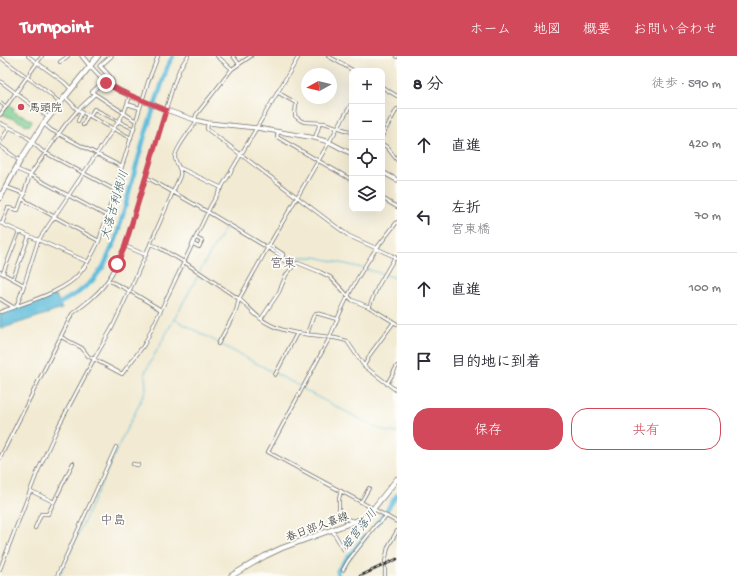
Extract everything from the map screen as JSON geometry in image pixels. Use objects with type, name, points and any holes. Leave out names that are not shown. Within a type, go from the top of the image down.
[{"type":"main road","points":[[1,195],[32,141],[48,117],[98,56]]},
{"type":"main road","name":"春日部久喜線","points":[[231,576],[278,550],[364,518],[374,509],[397,479]]},
{"type":"street","points":[[28,56],[64,82],[71,89]]},
{"type":"street","points":[[0,115],[42,56]]},
{"type":"street","points":[[60,62],[68,56]]},
{"type":"street","points":[[82,56],[90,66],[113,87],[130,96],[166,110],[208,123],[278,131],[315,138],[329,142],[349,152]]},
{"type":"street","points":[[111,56],[100,66],[111,79],[113,87]]},
{"type":"street","points":[[0,312],[54,292],[74,279],[88,262],[99,240],[142,100],[158,56]]},
{"type":"street","points":[[0,458],[72,314],[100,291],[117,264],[125,246],[178,74],[188,56]]},
{"type":"street","points":[[217,56],[232,69]]},
{"type":"street","points":[[233,56],[240,64]]},
{"type":"street","points":[[0,569],[37,473],[57,429],[112,328],[130,291],[180,176],[180,168],[175,161],[175,154],[196,120],[196,115],[232,69],[240,64],[246,57],[251,56]]},
{"type":"street","points":[[61,337],[82,348],[88,356],[122,374],[144,345],[208,212],[299,56]]},
{"type":"street","points":[[328,56],[349,68]]},
{"type":"street","points":[[1,58],[60,103]]},
{"type":"street","points":[[104,80],[92,92],[136,121]]},
{"type":"street","points":[[0,81],[48,117]]},
{"type":"street","points":[[385,89],[396,96],[397,91]]},
{"type":"street","points":[[277,92],[296,103],[295,116],[300,120],[304,122],[320,123],[338,127],[349,131]]},
{"type":"street","points":[[88,262],[1,223],[8,208],[18,210],[25,194],[24,193],[30,175],[65,125],[95,94]]},
{"type":"street","points":[[17,306],[38,240],[124,113],[130,96]]},
{"type":"street","points":[[65,97],[78,110],[131,138]]},
{"type":"street","points":[[0,102],[6,107]]},
{"type":"street","points":[[127,104],[140,108]]},
{"type":"street","points":[[218,344],[236,311],[239,299],[268,246],[351,104]]},
{"type":"street","points":[[83,125],[94,109],[134,129]]},
{"type":"street","points":[[385,131],[397,109]]},
{"type":"street","points":[[78,121],[82,112]]},
{"type":"street","points":[[0,123],[21,133],[46,153],[115,190]]},
{"type":"street","points":[[44,123],[51,130],[122,167]]},
{"type":"street","points":[[208,123],[207,129],[349,236],[396,258],[378,286],[369,307]]},
{"type":"street","points":[[315,138],[320,123]]},
{"type":"street","points":[[0,142],[9,128]]},
{"type":"street","points":[[278,131],[277,137],[349,178]]},
{"type":"street","points":[[0,146],[20,161]]},
{"type":"street","points":[[385,146],[397,160]]},
{"type":"street","points":[[16,168],[107,216]]},
{"type":"street","points":[[180,168],[222,188]]},
{"type":"street","points":[[385,174],[397,180]]},
{"type":"street","points":[[146,177],[283,254],[282,260],[298,264],[330,277],[352,300],[369,307],[395,323],[371,353],[364,366]]},
{"type":"street","points":[[6,186],[24,193]]},
{"type":"street","points":[[22,199],[99,240]]},
{"type":"street","points":[[385,200],[397,207]]},
{"type":"street","points":[[397,222],[376,249],[348,296],[330,337],[268,452],[397,522]]},
{"type":"street","points":[[19,232],[1,273],[24,285]]},
{"type":"street","points":[[13,279],[29,236]]},
{"type":"street","points":[[193,244],[199,247],[202,241],[196,238]]},
{"type":"street","points":[[150,244],[184,262],[239,299],[267,323],[287,331],[347,341],[364,366],[397,391]]},
{"type":"street","points":[[125,246],[146,255]]},
{"type":"street","points":[[261,319],[279,292],[286,274],[295,264]]},
{"type":"street","points":[[108,280],[130,291],[161,310]]},
{"type":"street","points":[[0,299],[13,307]]},
{"type":"street","points":[[307,334],[310,323],[316,313],[337,319]]},
{"type":"street","points":[[275,375],[297,333]]},
{"type":"street","points":[[387,384],[397,366]]},
{"type":"street","points":[[57,576],[116,447]]},
{"type":"street","points":[[35,528],[41,514],[48,514],[74,463]]},
{"type":"street","points":[[134,464],[138,465]]},
{"type":"street","points":[[361,502],[369,488]]},
{"type":"street","points":[[31,491],[54,502]]},
{"type":"street","points":[[341,491],[339,517],[356,522]]},
{"type":"street","points":[[343,570],[348,561],[376,525],[386,516]]},
{"type":"street","points":[[332,530],[344,550]]},
{"type":"street","points":[[385,576],[385,562],[388,547],[397,532]]},
{"type":"green space","points":[[9,104],[14,108],[13,111],[32,121],[29,126],[2,114]]},
{"type":"water","points":[[56,295],[62,309],[0,329],[0,315]]},
{"type":"waterway","name":"大落古利根川","points":[[55,306],[79,292],[92,281],[103,267],[116,239],[144,138],[168,65],[173,56]]},
{"type":"waterway","points":[[200,271],[225,228],[230,227],[243,234]]},
{"type":"waterway","points":[[285,256],[316,257],[362,268]]},
{"type":"waterway","points":[[365,269],[383,274]]},
{"type":"waterway","points":[[59,576],[146,389],[145,372],[199,274]]},
{"type":"waterway","points":[[386,275],[397,278]]},
{"type":"waterway","points":[[174,319],[217,342]]},
{"type":"waterway","points":[[220,344],[377,428],[397,433]]},
{"type":"waterway","name":"姫宮落川","points":[[376,524],[397,495]]},
{"type":"waterway","name":"姫宮落川","points":[[337,576],[338,570],[366,536]]},
{"type":"waterway","points":[[386,550],[393,536]]},
{"type":"waterway","points":[[384,571],[384,576]]},
{"type":"railway","points":[[360,576],[397,559]]},
{"type":"place","name":"馬頭院","points":[[21,107]]},
{"type":"district","name":"宮東","points":[[283,262]]},
{"type":"district","name":"中島","points":[[113,519]]},
{"type":"route","points":[[106,83],[130,96],[166,110],[125,246],[117,264]]}]
